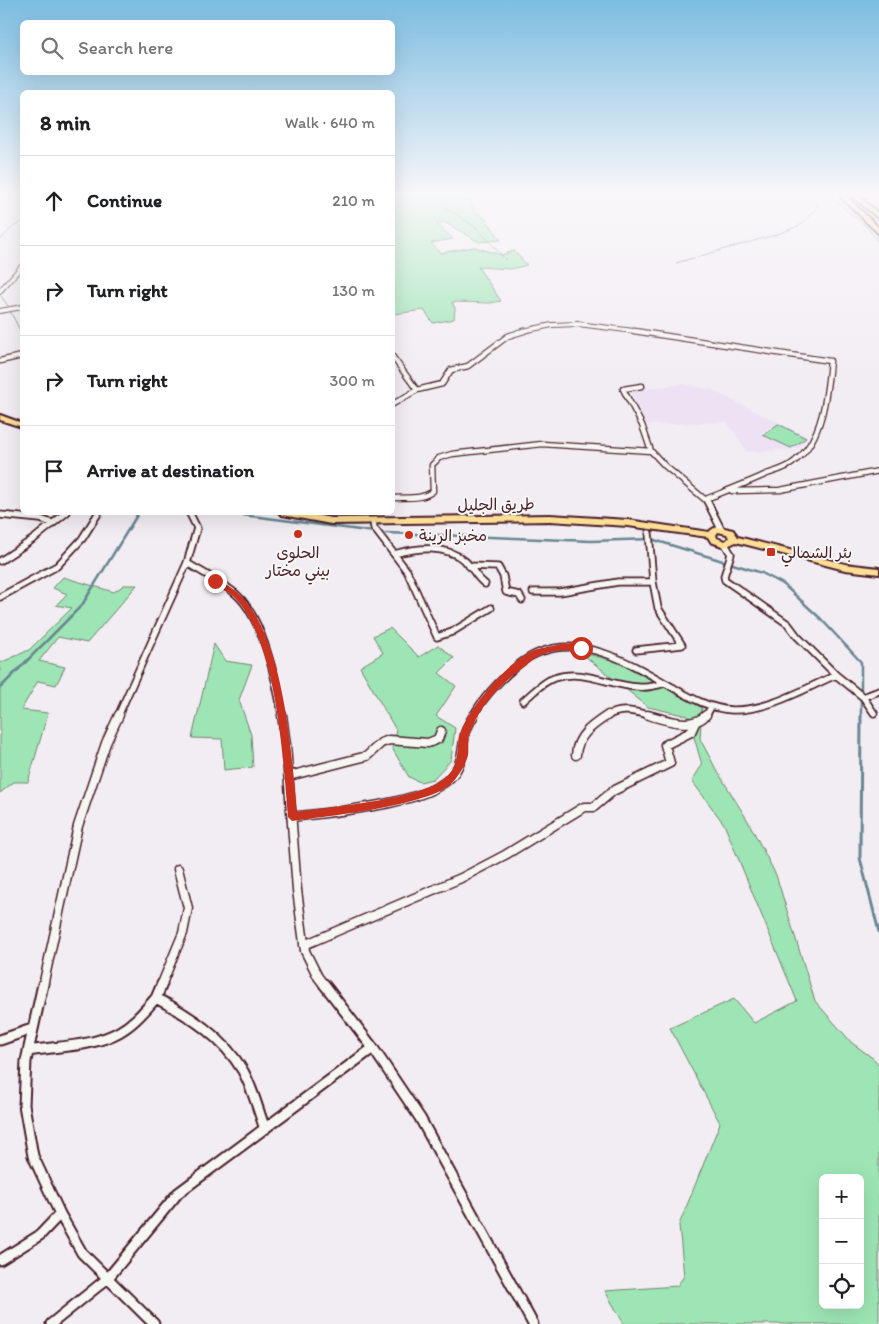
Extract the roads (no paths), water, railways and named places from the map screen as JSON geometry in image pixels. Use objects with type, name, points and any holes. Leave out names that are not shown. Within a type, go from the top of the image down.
[{"type":"main road","points":[[0,417],[20,424]]},
{"type":"main road","name":"طريق الجليل","points":[[298,515],[331,521],[550,518],[628,523],[711,535]]},
{"type":"main road","points":[[734,539],[730,543],[725,544],[714,540],[711,535],[714,530],[721,529],[730,532],[734,539],[845,567],[879,571]]},
{"type":"street","points":[[0,291],[20,268]]},
{"type":"street","points":[[0,312],[20,307]]},
{"type":"street","points":[[395,403],[417,390],[442,384],[451,370],[468,366],[508,336],[517,332],[552,325],[604,326],[830,361],[828,390],[812,437],[801,456],[795,462],[731,491],[706,500]]},
{"type":"street","points":[[0,362],[20,357]]},
{"type":"street","points":[[395,359],[403,366],[404,372],[417,390]]},
{"type":"street","points":[[642,386],[623,389],[642,425],[651,450],[665,466],[706,500],[721,529]]},
{"type":"street","points":[[395,498],[431,494],[434,491],[432,468],[434,462],[439,458],[452,454],[542,444],[651,450]]},
{"type":"street","points":[[731,491],[780,490],[879,471]]},
{"type":"street","points":[[0,514],[40,519],[52,523]]},
{"type":"street","points":[[0,561],[35,538],[63,515]]},
{"type":"street","points":[[0,597],[56,566],[82,539],[97,515]]},
{"type":"street","points":[[154,1324],[82,1252],[60,1214],[32,1156],[24,1105],[28,1051],[32,1029],[78,826],[106,743],[187,563],[197,528],[190,515]]},
{"type":"street","points":[[373,521],[374,528],[407,571],[437,637],[453,632],[480,612],[491,608]]},
{"type":"street","points":[[636,650],[682,645],[658,608],[653,582],[649,533]]},
{"type":"street","points":[[725,544],[731,554],[724,576],[725,580],[788,624],[797,636],[836,675],[863,697],[874,713]]},
{"type":"street","points":[[394,554],[416,549],[434,549],[460,557],[469,566],[478,580],[485,584]]},
{"type":"street","points":[[187,563],[237,595],[252,616],[263,639],[280,704],[289,776],[297,890],[304,944],[318,978],[372,1048],[420,1118],[533,1324]]},
{"type":"street","points":[[469,566],[498,567],[504,576],[506,592],[519,595],[522,600]]},
{"type":"street","points":[[533,592],[560,592],[618,582],[653,582]]},
{"type":"street","points":[[292,817],[394,801],[428,792],[447,782],[458,768],[463,754],[464,737],[487,694],[498,682],[536,653],[564,646],[603,652],[623,659],[711,707],[733,710],[753,708],[836,675]]},
{"type":"street","points":[[523,701],[552,679],[569,675],[587,676],[636,688],[649,689],[665,682]]},
{"type":"street","points":[[863,697],[879,691]]},
{"type":"street","points":[[304,944],[461,878],[505,855],[584,807],[594,807],[613,791],[670,763],[665,745],[691,732],[695,724],[705,718],[711,707]]},
{"type":"street","points":[[576,755],[576,743],[581,736],[612,713],[618,711],[624,710],[677,722],[695,724]]},
{"type":"street","points":[[289,776],[367,756],[381,743],[389,740],[428,743],[438,739],[441,731]]},
{"type":"street","points":[[28,1051],[99,1040],[119,1032],[133,1022],[156,998],[183,933],[188,908],[178,869]]},
{"type":"street","points":[[156,998],[187,1014],[222,1044],[236,1061],[251,1087],[265,1128]]},
{"type":"street","points":[[0,1040],[32,1029]]},
{"type":"street","points":[[51,1324],[108,1278],[178,1193],[372,1048]]},
{"type":"street","points":[[0,1260],[32,1242],[53,1224],[60,1214]]},
{"type":"waterway","points":[[676,263],[694,258]]},
{"type":"waterway","points":[[1,296],[8,306]]},
{"type":"waterway","points":[[10,311],[20,330]]},
{"type":"waterway","points":[[0,688],[82,605],[137,515]]},
{"type":"waterway","points":[[243,515],[375,532]]},
{"type":"waterway","points":[[386,533],[591,541],[651,539],[762,573],[783,584],[821,619],[861,662],[861,715]]},
{"type":"waterway","points":[[861,715],[860,858],[879,932]]},
{"type":"place","name":"الحلوى بيني مختار","points":[[298,534]]},
{"type":"place","name":"مخبز الرينة","points":[[409,535]]},
{"type":"place","name":"بئر الشمالي","points":[[771,552]]}]
